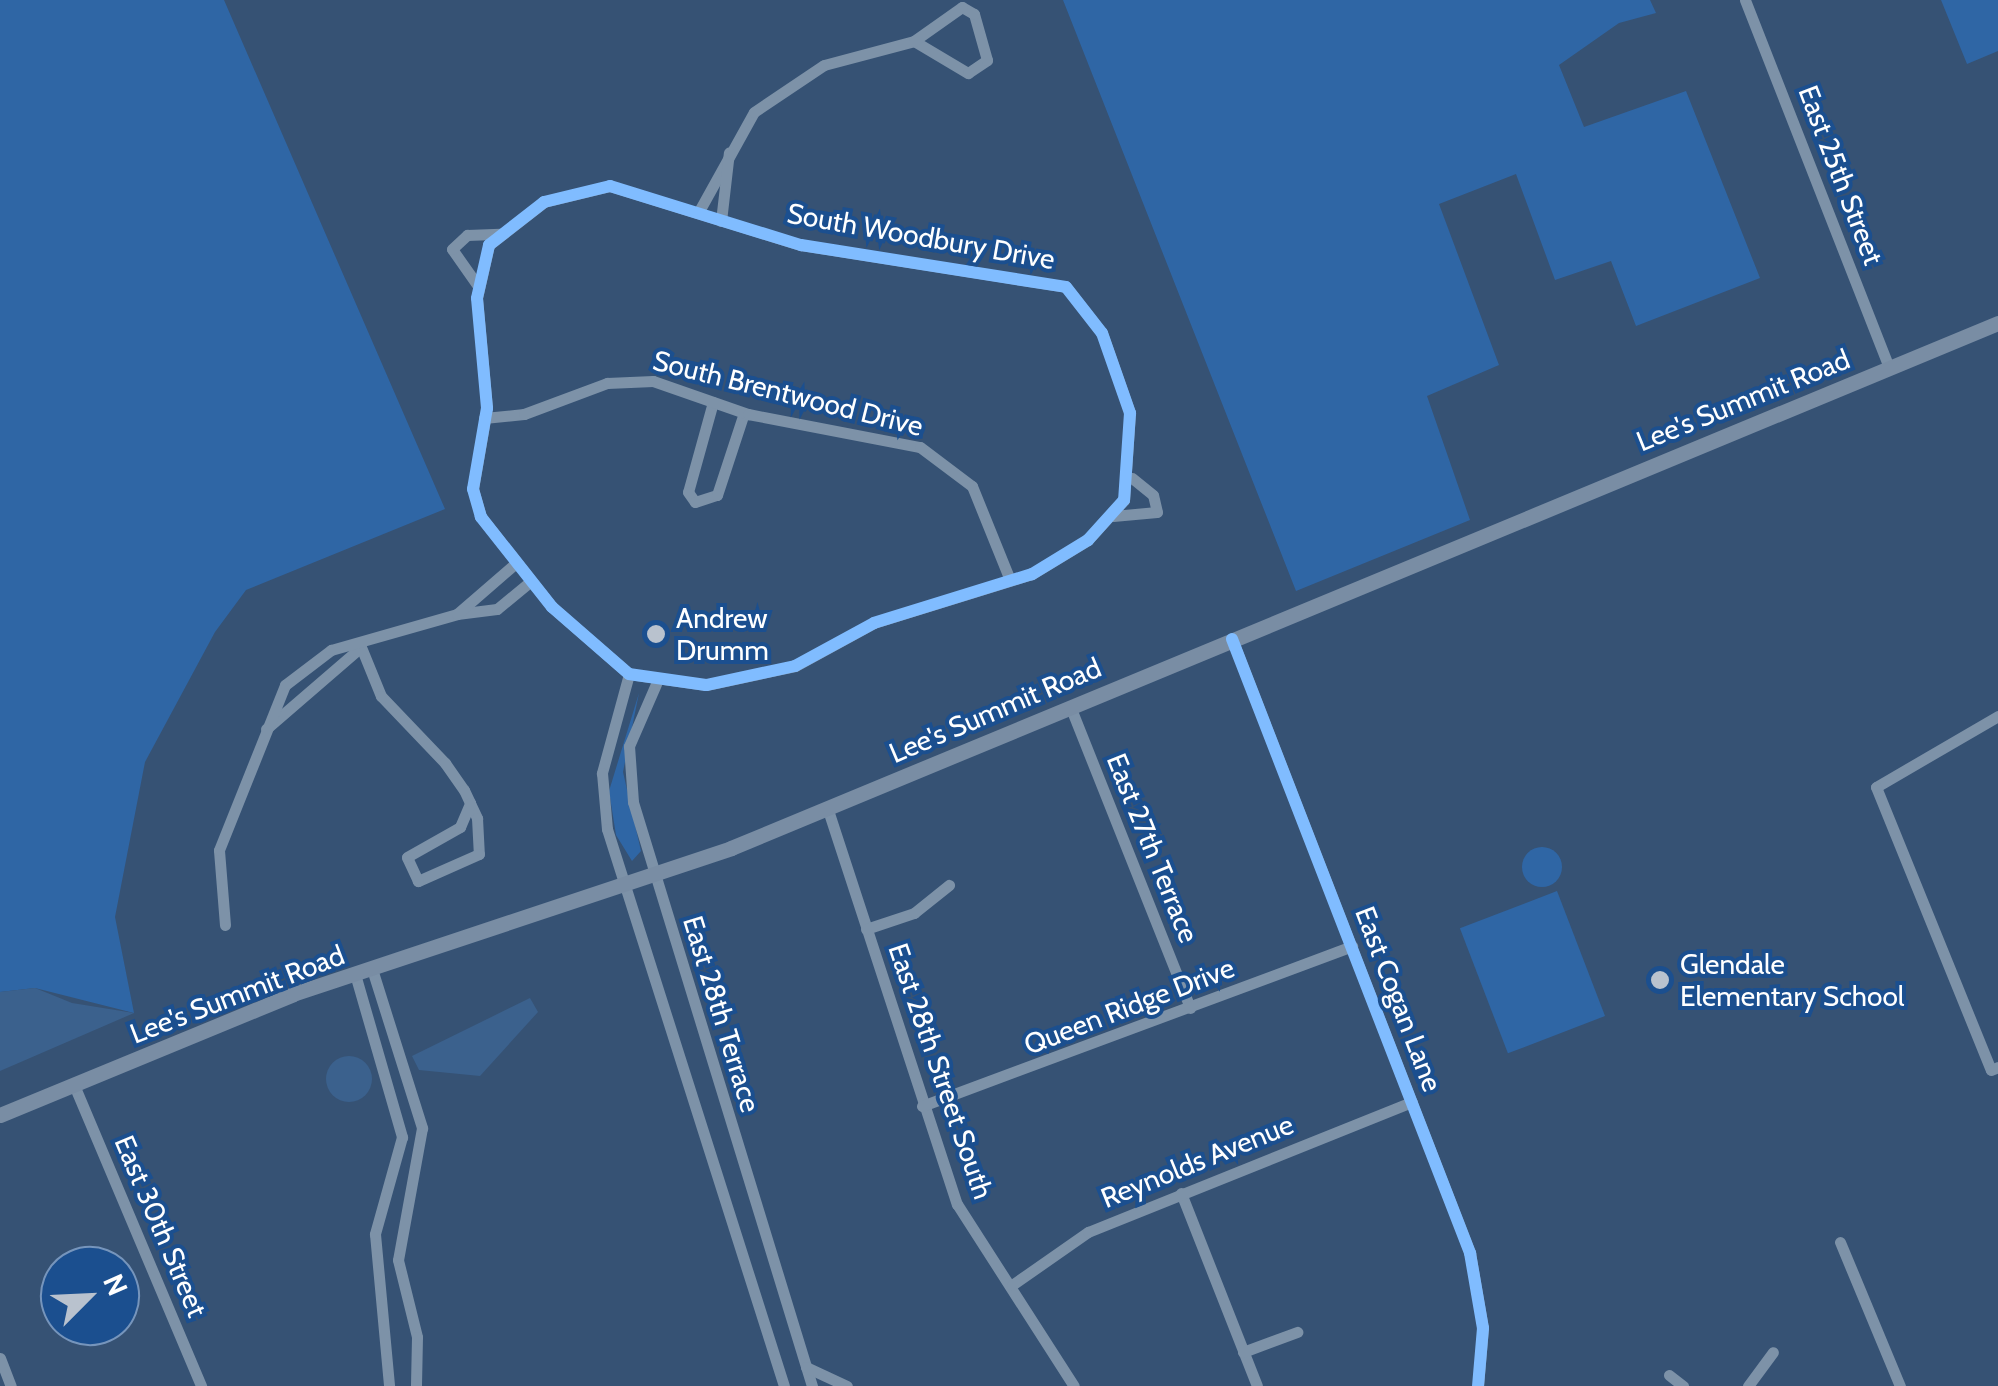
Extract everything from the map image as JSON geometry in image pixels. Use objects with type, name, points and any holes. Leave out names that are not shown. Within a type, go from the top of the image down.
[{"type":"main road","name":"Lee's Summit Road","points":[[0,1115],[355,974],[627,886],[827,807],[1998,324]]},
{"type":"street","name":"East 25th Street","points":[[1746,0],[1889,368]]},
{"type":"street","points":[[698,213],[729,152],[766,97],[824,66],[914,42],[962,6],[974,14],[987,60],[968,73],[914,42]]},
{"type":"street","points":[[721,221],[729,152]]},
{"type":"street","name":"South Woodbury Drive","points":[[478,286],[452,249],[467,234],[500,234],[572,189],[610,186],[800,245],[1066,287],[1102,333],[1130,413],[1132,478]]},
{"type":"street","points":[[500,234],[478,286],[484,418],[474,489],[481,517],[588,646],[629,674],[656,684],[706,685],[795,666],[874,623],[1010,580],[1112,516],[1156,512],[1132,478],[1112,516]]},
{"type":"street","name":"South Brentwood Drive","points":[[484,418],[524,414],[608,383],[652,381],[744,412],[920,447],[957,468],[984,506],[1010,580]]},
{"type":"street","points":[[713,402],[688,492],[695,502],[717,494],[744,412]]},
{"type":"street","points":[[456,614],[516,562]]},
{"type":"street","points":[[224,925],[219,850],[275,701],[305,665],[456,614],[497,609],[532,581]]},
{"type":"street","name":"East Cogan Lane","points":[[1232,639],[1412,1102],[1479,1290],[1478,1386]]},
{"type":"street","points":[[266,730],[362,647]]},
{"type":"street","points":[[362,647],[381,696],[470,803],[479,854],[418,881],[407,857],[460,827],[470,803]]},
{"type":"street","name":"East 28th Terrace","points":[[629,674],[600,787],[627,886],[784,1386]]},
{"type":"street","name":"East 28th Terrace","points":[[656,684],[629,746],[628,776],[652,876],[812,1386]]},
{"type":"street","name":"East 27th Terrace","points":[[1070,706],[1190,1008]]},
{"type":"street","points":[[1995,1068],[1876,788],[1998,716]]},
{"type":"street","name":"East 28th Street South","points":[[827,807],[957,1204],[1074,1386]]},
{"type":"street","points":[[866,929],[914,913],[949,885]]},
{"type":"street","name":"Queen Ridge Drive","points":[[922,1106],[1352,946]]},
{"type":"street","points":[[372,969],[422,1128],[398,1260],[416,1337],[416,1386]]},
{"type":"street","points":[[355,974],[402,1137],[375,1234],[388,1386]]},
{"type":"street","name":"East 30th Street","points":[[74,1085],[202,1386]]},
{"type":"street","name":"Reynolds Avenue","points":[[1012,1285],[1088,1232],[1412,1102]]},
{"type":"street","points":[[1181,1193],[1257,1386]]},
{"type":"street","points":[[1840,1242],[1900,1386]]},
{"type":"street","points":[[1243,1352],[1296,1332]]},
{"type":"street","points":[[1748,1386],[1774,1352]]},
{"type":"street","points":[[0,1358],[11,1386]]},
{"type":"street","points":[[806,1367],[847,1386]]},
{"type":"street","points":[[1669,1375],[1683,1386]]},
{"type":"shaded area","points":[[0,0],[224,0],[445,509],[246,590],[215,632],[145,762],[115,917],[134,1013],[35,988],[0,992]]},
{"type":"shaded area","points":[[1063,0],[1650,0],[1656,13],[1619,23],[1559,65],[1584,127],[1686,91],[1760,278],[1636,326],[1611,261],[1555,280],[1516,174],[1439,204],[1499,365],[1427,396],[1470,520],[1296,591]]},
{"type":"shaded area","points":[[1941,0],[1998,0],[1998,51],[1967,64]]},
{"type":"shaded area","points":[[639,693],[623,772],[641,851],[632,861],[616,835],[609,791]]},
{"type":"shaded area","points":[[1542,847],[1556,853],[1562,867],[1556,881],[1542,887],[1528,881],[1522,867],[1528,853]]},
{"type":"shaded area","points":[[1557,891],[1605,1016],[1508,1053],[1460,928]]},
{"type":"shaded area","points":[[35,988],[72,1003],[134,1013],[0,1071],[0,992]]},
{"type":"shaded area","points":[[530,998],[538,1012],[480,1076],[419,1070],[412,1056]]},
{"type":"shaded area","points":[[349,1056],[365,1063],[372,1079],[365,1095],[349,1102],[333,1095],[326,1079],[333,1063]]},
{"type":"cycle path","points":[[610,186],[801,245],[1066,287],[1102,333],[1130,413],[1124,500],[1088,540],[1032,574],[874,623],[795,666],[706,685],[629,674],[552,607],[481,517],[473,489],[487,408],[477,298],[489,245],[544,202],[610,186]]},
{"type":"cycle path","points":[[1232,639],[1470,1253],[1483,1328],[1478,1386]]},
{"type":"place","name":"Andrew Drumm","points":[[656,634]]},
{"type":"place","name":"Glendale Elementary School","points":[[1660,980]]}]
